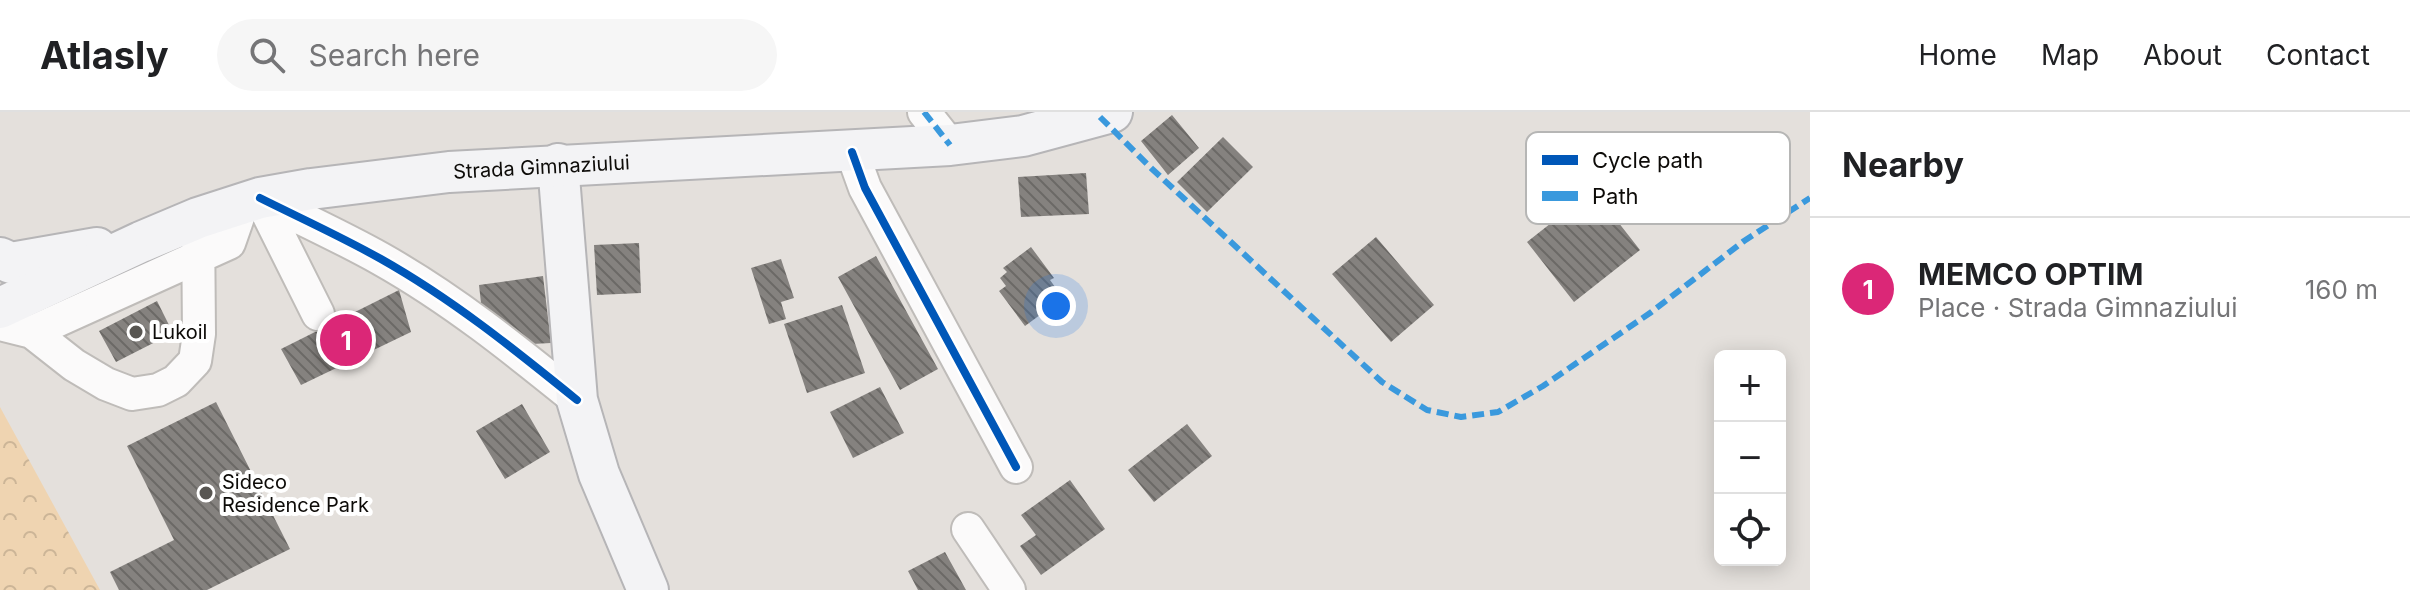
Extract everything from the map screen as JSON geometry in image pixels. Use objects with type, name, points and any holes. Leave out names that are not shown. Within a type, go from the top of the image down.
[{"type":"main road","name":"Strada Gimnaziului","points":[[141,242],[198,236],[251,201],[449,172],[950,145],[1023,136],[1112,112]]},
{"type":"main road","points":[[558,164],[577,400],[599,474],[648,590]]},
{"type":"main road","points":[[3,250],[36,247],[66,253],[141,242]]},
{"type":"main road","points":[[11,317],[141,242]]},
{"type":"main road","points":[[3,250],[18,271],[20,282],[11,317]]},
{"type":"street","points":[[924,112],[950,145]]},
{"type":"street","points":[[852,152],[865,188],[1016,467]]},
{"type":"street","points":[[251,201],[318,314]]},
{"type":"street","points":[[251,201],[381,259],[488,329],[577,400]]},
{"type":"street","points":[[198,236],[199,334],[195,361],[176,381],[158,390],[132,394],[106,384],[74,365],[11,317],[198,236]]},
{"type":"street","points":[[968,529],[1009,590]]},
{"type":"green space","points":[[0,407],[100,590],[0,590]]},
{"type":"building","points":[[1172,115],[1199,148],[1168,175],[1141,141]]},
{"type":"building","points":[[1223,137],[1253,167],[1207,212],[1177,182]]},
{"type":"building","points":[[1086,173],[1089,214],[1021,217],[1018,177]]},
{"type":"building","points":[[1550,224],[1620,224],[1640,250],[1574,302],[1527,242]]},
{"type":"building","points":[[1376,237],[1434,305],[1391,342],[1332,274]]},
{"type":"building","points":[[639,243],[641,293],[597,295],[594,245]]},
{"type":"building","points":[[1031,247],[1054,278],[1050,280],[1063,298],[1025,326],[999,291],[1006,286],[1000,278],[1007,272],[1003,268]]},
{"type":"building","points":[[876,256],[938,369],[900,390],[838,277]]},
{"type":"building","points":[[781,259],[794,298],[781,302],[786,319],[769,324],[751,268]]},
{"type":"building","points":[[543,276],[551,343],[532,344],[481,303],[479,285]]},
{"type":"building","points":[[399,290],[411,332],[301,385],[281,349]]},
{"type":"building","name":"Lukoil","points":[[157,301],[173,333],[116,362],[99,331]]},
{"type":"building","points":[[842,305],[865,373],[807,393],[784,324]]},
{"type":"building","points":[[880,387],[904,433],[853,458],[830,412]]},
{"type":"building","name":"Sideco Residence Park","points":[[216,402],[290,549],[207,590],[119,590],[110,572],[174,540],[127,446]]},
{"type":"building","points":[[522,404],[550,452],[505,479],[476,431]]},
{"type":"building","points":[[1187,424],[1212,456],[1154,502],[1128,470]]},
{"type":"building","points":[[1070,480],[1105,529],[1041,575],[1020,546],[1036,535],[1021,515]]},
{"type":"building","points":[[945,552],[966,590],[918,590],[908,571]]},
{"type":"marked path","points":[[924,112],[950,145]]},
{"type":"marked path","points":[[1100,117],[1382,382],[1427,410],[1461,417],[1498,412],[1543,386],[1650,313],[1770,224]]},
{"type":"marked path","points":[[1790,211],[1810,198]]},
{"type":"cycle path","points":[[852,152],[865,188],[1016,467]]},
{"type":"cycle path","points":[[260,198],[407,274],[482,325],[577,400]]},
{"type":"place","name":"Lukoil","points":[[136,332]]},
{"type":"place","name":"MEMCO OPTIM","points":[[346,340]]},
{"type":"place","name":"Sideco Residence Park","points":[[206,493]]}]
